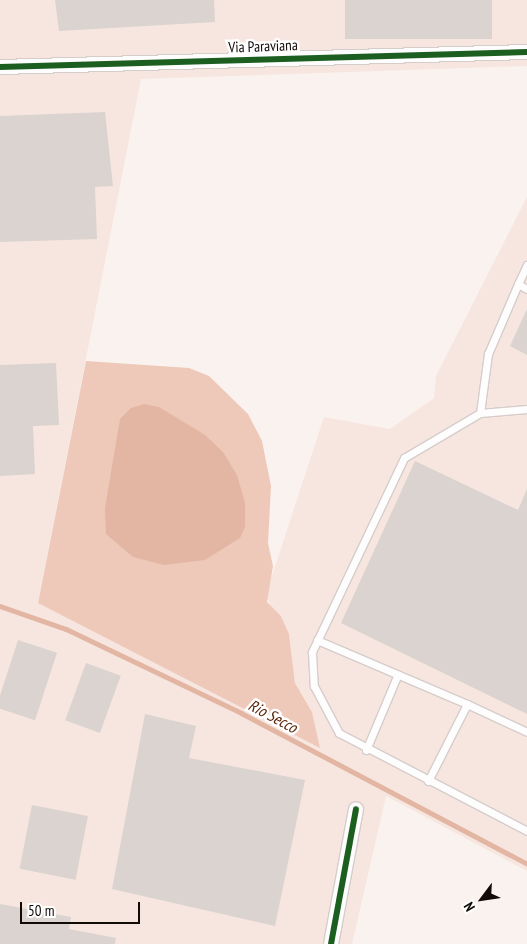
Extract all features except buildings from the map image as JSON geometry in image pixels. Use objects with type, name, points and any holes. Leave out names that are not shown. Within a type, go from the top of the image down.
[{"type":"street","name":"Via Paraviana","points":[[0,67],[527,52]]},
{"type":"street","points":[[331,944],[356,808]]},
{"type":"lane","points":[[480,413],[488,354],[527,265]]},
{"type":"lane","points":[[518,284],[527,289]]},
{"type":"lane","points":[[527,409],[480,413],[399,464],[312,652],[314,686],[324,712],[340,733],[366,750],[527,831]]},
{"type":"lane","points":[[317,640],[467,704],[527,732]]},
{"type":"lane","points":[[366,750],[398,674]]},
{"type":"lane","points":[[428,781],[467,704]]},
{"type":"shaded area","points":[[0,0],[527,0],[527,66],[141,79],[38,602],[312,712],[295,683],[289,634],[281,616],[271,609],[266,594],[324,417],[390,429],[434,398],[436,376],[527,197],[527,871],[386,796],[352,944],[0,944]]},
{"type":"shaded area","points":[[86,361],[189,368],[209,376],[248,414],[262,441],[271,486],[268,543],[273,566],[267,602],[281,616],[289,634],[295,683],[312,712],[320,748],[38,603]]},
{"type":"shaded area","points":[[144,404],[159,407],[205,435],[223,452],[237,475],[245,503],[245,527],[240,538],[205,560],[164,565],[133,557],[106,534],[105,508],[120,419],[131,408]]},
{"type":"waterway","name":"Rio Secco","points":[[0,606],[66,629],[241,713],[527,864]]},
{"type":"cycle path","points":[[0,67],[527,52]]},
{"type":"cycle path","points":[[331,944],[356,809]]}]
